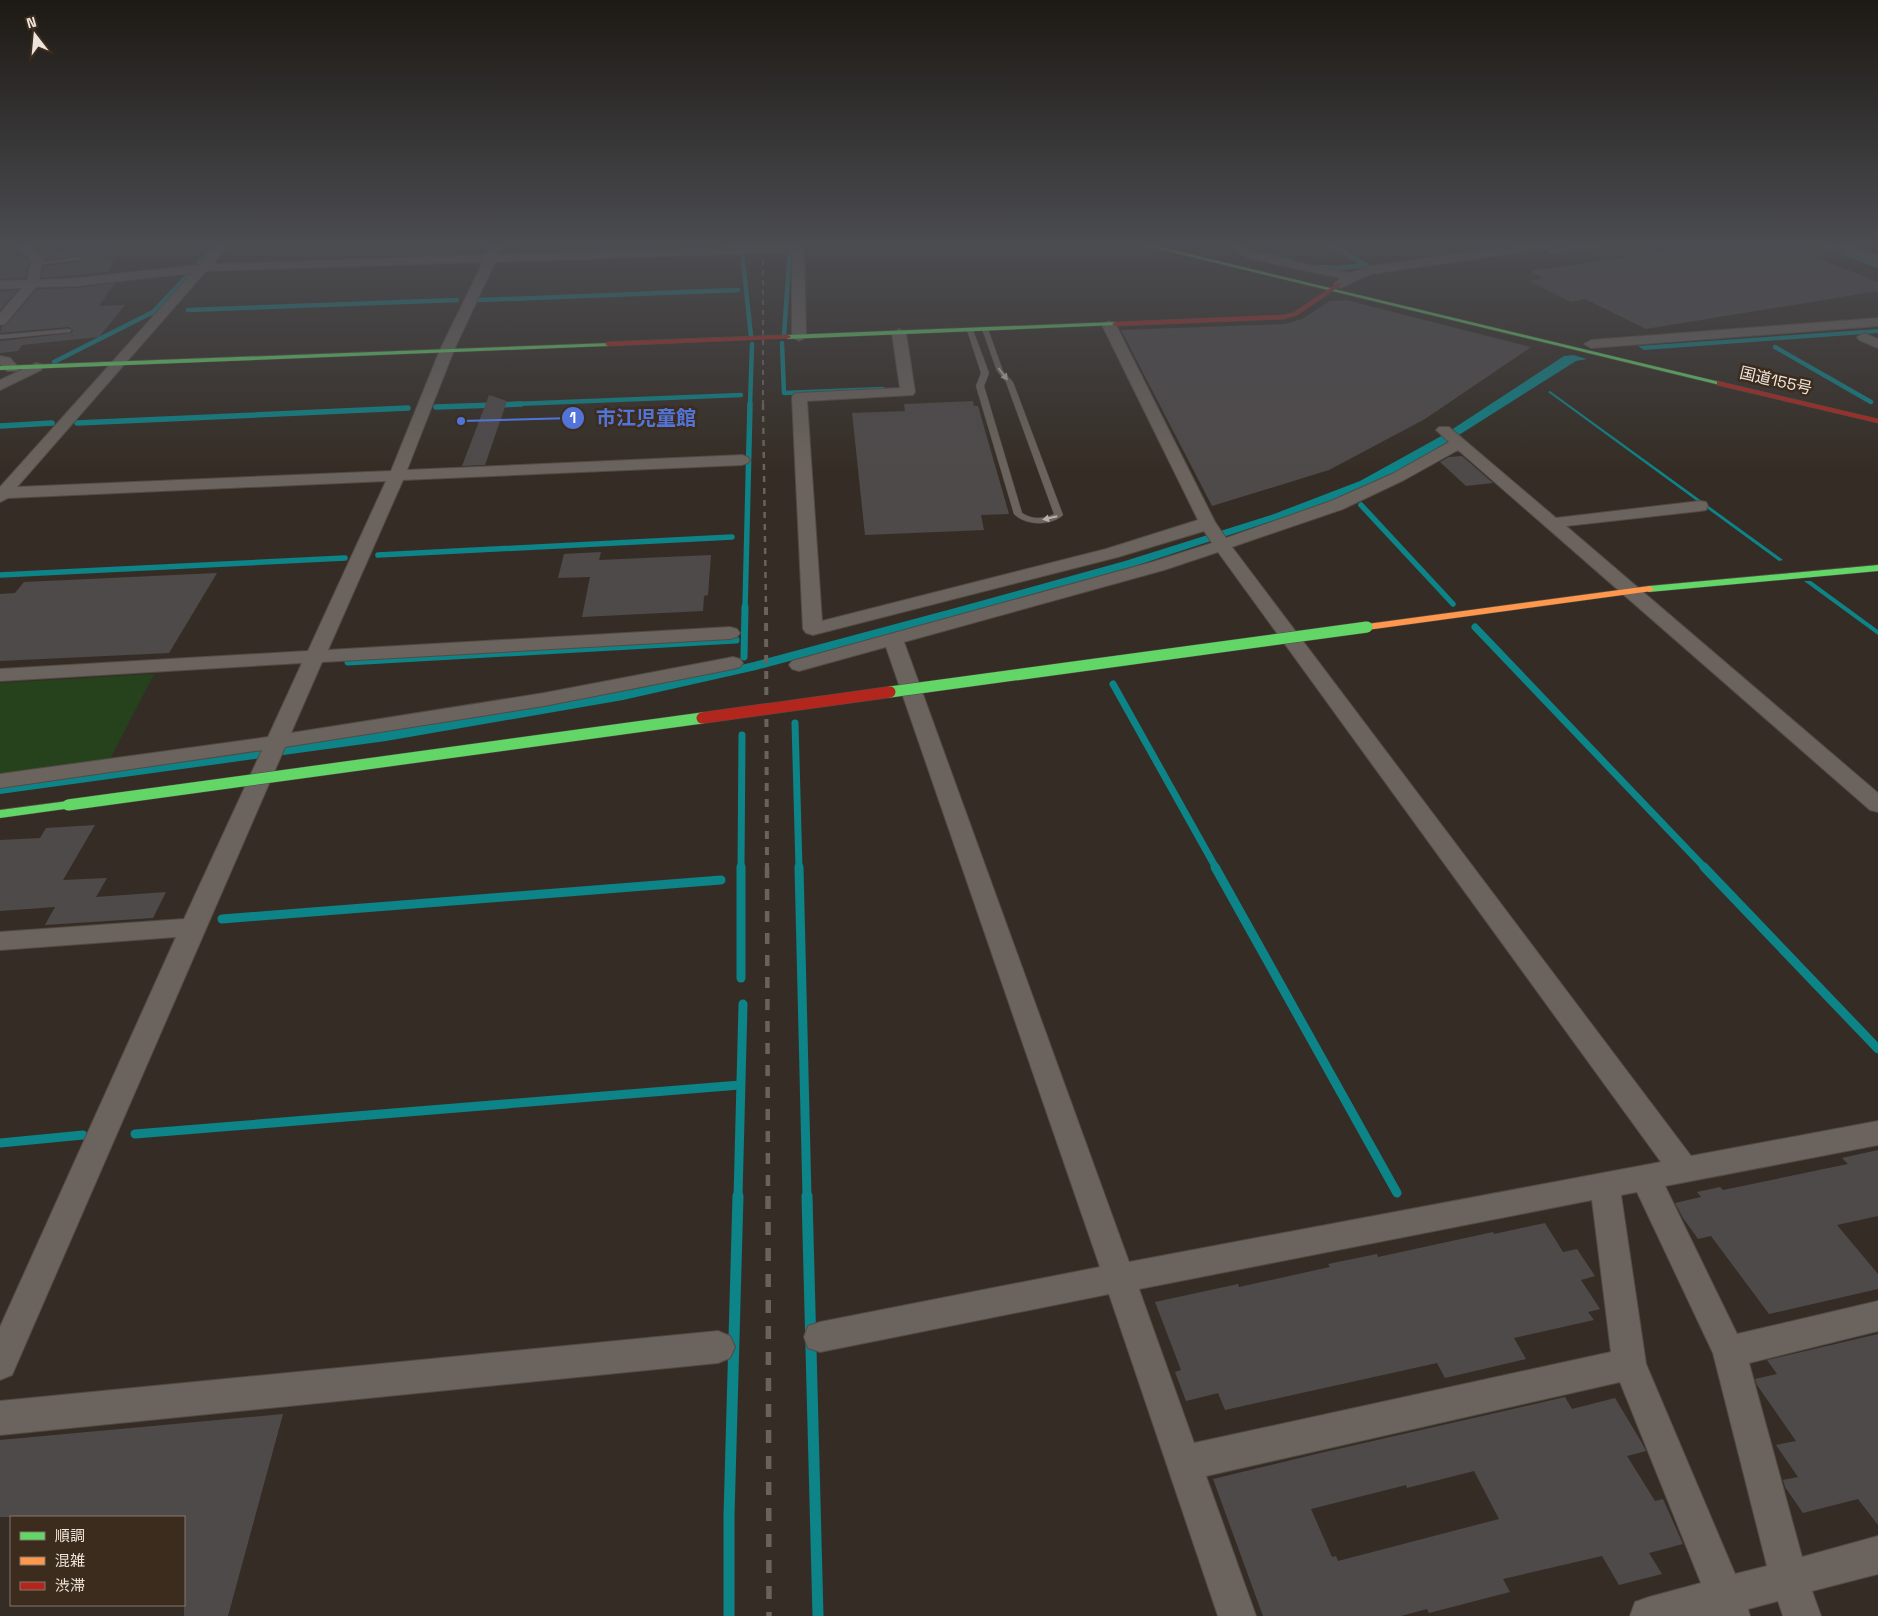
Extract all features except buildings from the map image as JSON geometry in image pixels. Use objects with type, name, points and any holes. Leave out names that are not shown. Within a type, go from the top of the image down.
[{"type":"main road","points":[[4,365],[36,367],[117,364],[1224,319]]},
{"type":"main road","name":"国道155号","points":[[1480,319],[1878,421]]},
{"type":"main road","name":"国道155号","points":[[1489,319],[1878,412]]},
{"type":"main road","points":[[0,814],[1630,591],[1878,568]]},
{"type":"street","points":[[1,495],[157,319]]},
{"type":"street","points":[[0,1364],[193,927],[397,475],[447,350],[461,319]]},
{"type":"street","points":[[799,319],[799,337]]},
{"type":"street","points":[[1591,344],[1878,322]]},
{"type":"street","points":[[1109,324],[1207,522],[1685,1171]]},
{"type":"street","points":[[899,333],[908,392],[799,397],[813,629],[1112,553],[1198,527],[1207,522]]},
{"type":"street","points":[[1864,337],[1878,344]]},
{"type":"street","points":[[0,386],[36,367]]},
{"type":"street","points":[[799,665],[1158,566],[1338,505],[1398,477],[1451,436],[1878,805]]},
{"type":"street","points":[[1,495],[742,460]]},
{"type":"street","points":[[1552,523],[1700,506]]},
{"type":"street","points":[[0,675],[730,633]]},
{"type":"street","points":[[893,640],[1237,1616]]},
{"type":"street","points":[[0,781],[275,748],[539,702],[666,678],[733,663]]},
{"type":"street","points":[[0,941],[193,927]]},
{"type":"street","points":[[820,1337],[1878,1133]]},
{"type":"street","points":[[1646,1178],[1729,1352],[1789,1579],[1802,1616]]},
{"type":"street","points":[[1605,1186],[1629,1364],[1728,1606]]},
{"type":"street","points":[[1729,1352],[1878,1316]]},
{"type":"street","points":[[0,1418],[718,1347]]},
{"type":"street","points":[[1184,1463],[1629,1364]]},
{"type":"street","points":[[1650,1616],[1728,1606],[1789,1579],[1878,1555]]},
{"type":"lane","points":[[970,330],[985,374],[980,386],[1018,514],[1022,518],[1034,520],[1054,518],[1059,515],[1010,382],[1000,371],[985,329]]},
{"type":"lane","points":[[0,337],[69,331]]},
{"type":"green space","points":[[154,674],[109,761],[0,775],[0,683]]},
{"type":"water","points":[[1878,329],[1878,333],[1644,350],[1638,346]]},
{"type":"water","points":[[1573,355],[1587,359],[1576,361],[1451,440],[1378,482],[1333,501],[1132,567],[756,670],[623,700],[386,741],[0,794],[0,784],[520,709],[640,688],[754,662],[1125,561],[1274,514],[1360,481],[1445,434],[1564,356]]},
{"type":"water","points":[[1550,391],[1783,560],[1779,561],[1548,392]]},
{"type":"water","points":[[1804,581],[1811,581],[1878,630],[1878,635]]},
{"type":"waterway","points":[[54,362],[138,319]]},
{"type":"waterway","points":[[749,319],[751,336]]},
{"type":"waterway","points":[[784,335],[785,319]]},
{"type":"waterway","points":[[782,343],[784,393],[883,389]]},
{"type":"waterway","points":[[750,405],[752,344]]},
{"type":"waterway","points":[[1775,347],[1871,402]]},
{"type":"waterway","points":[[489,405],[741,395]]},
{"type":"waterway","points":[[436,407],[521,404]]},
{"type":"waterway","points":[[745,609],[750,404]]},
{"type":"waterway","points":[[77,423],[408,408]]},
{"type":"waterway","points":[[0,426],[52,423]]},
{"type":"waterway","points":[[1361,505],[1453,604]]},
{"type":"waterway","points":[[378,555],[732,537]]},
{"type":"waterway","points":[[0,575],[345,558]]},
{"type":"waterway","points":[[744,657],[745,607]]},
{"type":"waterway","points":[[1475,627],[1705,868]]},
{"type":"waterway","points":[[348,662],[736,640]]},
{"type":"waterway","points":[[1113,684],[1216,868]]},
{"type":"waterway","points":[[795,723],[799,868]]},
{"type":"waterway","points":[[741,868],[742,735]]},
{"type":"waterway","points":[[799,867],[807,1197]]},
{"type":"waterway","points":[[1215,867],[1397,1193]]},
{"type":"waterway","points":[[1704,867],[1878,1049]]},
{"type":"waterway","points":[[741,868],[741,978]]},
{"type":"waterway","points":[[222,919],[721,880]]},
{"type":"waterway","points":[[738,1197],[743,1004]]},
{"type":"waterway","points":[[135,1134],[740,1085]]},
{"type":"waterway","points":[[0,1143],[83,1135]]},
{"type":"waterway","points":[[729,1616],[729,1516],[738,1196]]},
{"type":"waterway","points":[[807,1196],[818,1616]]},
{"type":"railway","points":[[763,319],[763,404]]},
{"type":"railway","points":[[763,404],[766,609]]},
{"type":"railway","points":[[766,607],[767,868]]},
{"type":"railway","points":[[767,867],[768,1197]]},
{"type":"railway","points":[[768,1196],[769,1616]]},
{"type":"traffic: fast","points":[[1455,319],[1720,383]]},
{"type":"traffic: fast","points":[[788,337],[1115,324]]},
{"type":"traffic: fast","points":[[0,368],[608,344]]},
{"type":"traffic: fast","points":[[1649,589],[1878,568]]},
{"type":"traffic: fast","points":[[890,692],[1367,627]]},
{"type":"traffic: fast","points":[[68,805],[702,718]]},
{"type":"traffic: fast","points":[[0,814],[68,805]]},
{"type":"traffic: slow","points":[[1367,627],[1649,589]]},
{"type":"traffic: jam","points":[[1115,324],[1226,319]]},
{"type":"traffic: jam","points":[[608,344],[788,337]]},
{"type":"traffic: jam","points":[[1720,383],[1878,421]]},
{"type":"traffic: jam","points":[[702,718],[890,692]]},
{"type":"place","name":"市江児童館","points":[[461,421]]}]
